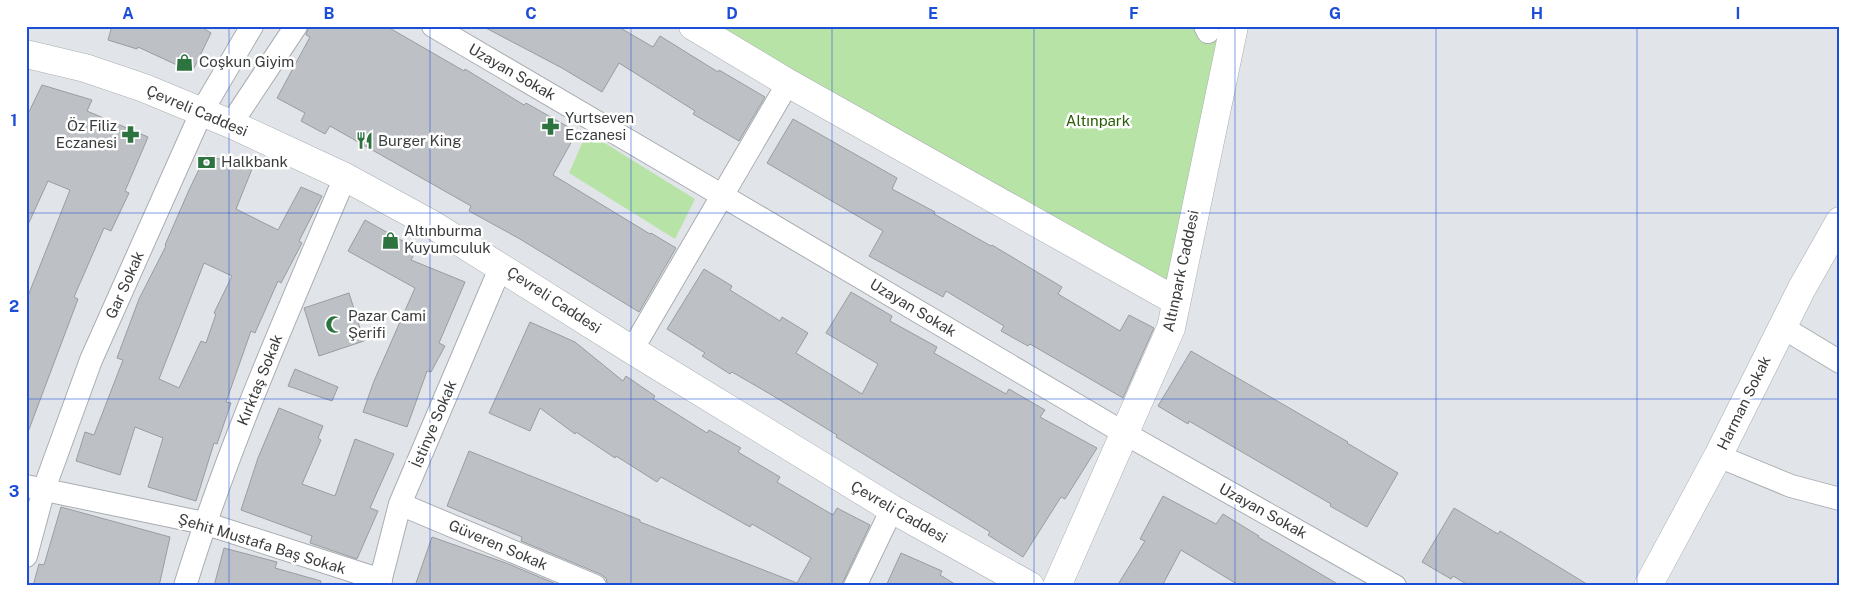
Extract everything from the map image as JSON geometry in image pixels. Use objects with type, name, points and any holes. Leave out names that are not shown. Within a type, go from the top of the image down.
[{"type":"street","name":"Gar Sokak","points":[[26,556],[35,487],[202,111],[252,26]]},
{"type":"street","points":[[231,124],[296,26]]},
{"type":"street","name":"Uzayan Sokak","points":[[433,26],[1124,433],[1395,586]]},
{"type":"street","points":[[692,26],[788,83],[1176,301]]},
{"type":"street","name":"Altınpark Caddesi","points":[[1057,586],[1171,328],[1216,28]]},
{"type":"street","name":"Çevreli Caddesi","points":[[27,57],[84,68],[144,88],[202,111],[345,177],[433,225],[632,350],[892,509],[1030,586]]},
{"type":"street","points":[[632,350],[788,83]]},
{"type":"street","name":"Kırktaş Sokak","points":[[185,586],[204,523],[258,382],[345,177]]},
{"type":"street","name":"Harman Sokak","points":[[1648,586],[1718,456],[1782,327],[1840,220]]},
{"type":"street","name":"İstinye Sokak","points":[[380,583],[400,504],[500,266]]},
{"type":"street","points":[[1782,327],[1840,362]]},
{"type":"street","points":[[1718,456],[1791,486],[1840,499]]},
{"type":"street","name":"Şehit Mustafa Baş Sokak","points":[[35,487],[204,523],[380,583]]},
{"type":"street","name":"Güveren Sokak","points":[[400,504],[595,586]]},
{"type":"street","points":[[855,586],[892,509]]},
{"type":"green space","name":"Altınpark","points":[[693,26],[1234,26],[1176,301]]},
{"type":"green space","points":[[587,132],[695,199],[675,239],[569,173]]},
{"type":"building","points":[[112,26],[200,26],[211,33],[192,72],[138,47],[137,49],[108,40]]},
{"type":"building","points":[[309,26],[386,26],[464,71],[465,69],[524,105],[526,103],[577,132],[553,175],[676,248],[639,312],[520,239],[469,211],[471,206],[330,126],[325,134],[301,121],[305,113],[277,98],[310,37],[306,35]]},
{"type":"building","points":[[482,26],[617,26],[653,47],[660,36],[718,72],[719,70],[765,97],[739,141],[693,114],[695,111],[619,63],[602,92],[562,68]]},
{"type":"building","points":[[42,85],[92,100],[87,111],[148,137],[125,191],[129,193],[111,231],[104,228],[74,297],[78,299],[28,432],[26,432],[26,301],[70,190],[48,181],[26,229],[26,118]]},
{"type":"building","points":[[793,119],[897,178],[892,189],[935,212],[934,214],[992,245],[1062,287],[1058,294],[1120,331],[1129,315],[1154,328],[1123,398],[1030,344],[1028,346],[1001,331],[1004,326],[946,291],[943,297],[869,256],[883,231],[767,163]]},
{"type":"building","points":[[206,155],[252,169],[236,209],[278,230],[301,187],[322,196],[299,241],[302,243],[281,283],[278,281],[255,333],[251,331],[226,402],[231,403],[217,444],[214,443],[196,501],[148,487],[163,438],[135,427],[120,475],[76,461],[85,432],[94,435],[123,360],[117,358],[139,299],[166,246]],"holes":[[[204,263],[232,276],[214,313],[216,314],[206,343],[201,341],[179,388],[159,379]]]},
{"type":"building","points":[[365,220],[417,249],[411,260],[465,282],[439,343],[445,346],[431,372],[427,371],[407,427],[363,412],[374,381],[415,288],[348,251]]},
{"type":"building","points":[[704,269],[732,286],[730,290],[780,321],[782,317],[808,333],[796,353],[862,394],[878,364],[826,333],[851,292],[892,316],[890,321],[937,347],[934,353],[1006,394],[1009,389],[1045,410],[1040,417],[1097,448],[1065,499],[1061,497],[1023,557],[988,535],[990,532],[836,437],[837,435],[732,372],[730,374],[702,356],[705,353],[667,329]]},
{"type":"building","name":"Pazar Cami Şerifi","points":[[349,293],[364,341],[319,356],[304,308]]},
{"type":"building","points":[[530,322],[575,342],[623,381],[626,376],[655,396],[653,399],[707,433],[709,430],[741,448],[738,452],[780,477],[777,482],[833,515],[837,508],[870,525],[841,586],[608,586],[606,578],[600,574],[521,541],[522,537],[447,506],[469,451],[640,520],[640,522],[797,583],[811,558],[752,524],[750,527],[661,477],[657,482],[616,456],[615,458],[576,432],[575,434],[540,408],[530,431],[489,413]]},
{"type":"building","points":[[1191,351],[1398,473],[1367,527],[1189,421],[1188,424],[1158,406]]},
{"type":"building","points":[[295,369],[338,387],[332,401],[288,386]]},
{"type":"building","points":[[279,408],[323,426],[318,438],[321,440],[302,484],[335,496],[355,439],[394,454],[370,508],[378,511],[357,559],[310,543],[312,536],[241,510],[258,458]]},
{"type":"building","points":[[1163,496],[1216,524],[1223,514],[1341,586],[1240,586],[1181,550],[1162,586],[1117,586],[1145,541],[1140,539]]},
{"type":"building","points":[[61,507],[170,537],[159,586],[33,586],[39,564],[44,565]]},
{"type":"building","points":[[1454,508],[1498,534],[1500,531],[1590,586],[1470,586],[1453,576],[1451,579],[1422,562]]},
{"type":"building","points":[[432,537],[506,563],[561,586],[415,586]]},
{"type":"building","points":[[224,548],[277,562],[275,568],[321,581],[320,586],[214,586]]},
{"type":"building","points":[[901,553],[942,571],[940,575],[958,586],[886,586]]},
{"type":"place","name":"Coşkun Giyim","points":[[185,62]]},
{"type":"place","name":"Yurtseven Eczanesi","points":[[551,127]]},
{"type":"place","name":"Öz Filiz Eczanesi","points":[[131,135]]},
{"type":"place","name":"Burger King","points":[[364,141]]},
{"type":"place","name":"Halkbank","points":[[207,162]]},
{"type":"place","name":"Altınburma Kuyumculuk","points":[[390,240]]},
{"type":"place","name":"Pazar Cami Şerifi","points":[[334,325]]}]
